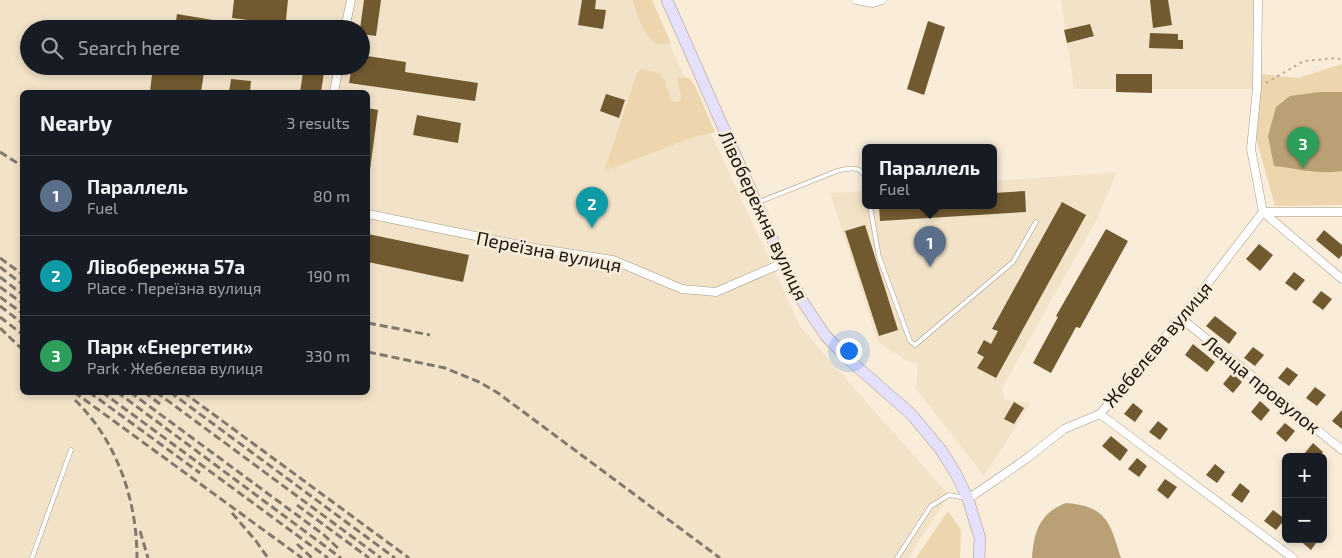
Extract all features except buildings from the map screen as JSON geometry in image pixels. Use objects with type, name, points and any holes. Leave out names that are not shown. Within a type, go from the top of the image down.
[{"type":"main road","name":"Лівобережна вулиця","points":[[667,0],[783,263],[803,302],[825,335],[846,357],[912,414],[941,450],[968,498],[980,538],[979,558]]},
{"type":"street","points":[[347,20],[351,0]]},
{"type":"street","points":[[856,0],[873,2],[882,0]]},
{"type":"street","points":[[1258,0],[1257,88],[1251,149],[1263,212],[1342,279]]},
{"type":"street","points":[[334,90],[337,75]]},
{"type":"street","points":[[1263,212],[1342,212]]},
{"type":"street","name":"Жебелєва вулиця","points":[[968,498],[1026,459],[1064,429],[1100,414],[1181,318],[1263,212]]},
{"type":"street","name":"Переїзна вулиця","points":[[370,214],[534,248],[614,260],[682,289],[716,292],[783,263]]},
{"type":"street","name":"Ленца провулок","points":[[1181,318],[1342,450]]},
{"type":"street","points":[[1100,414],[1293,558]]},
{"type":"lane","points":[[757,203],[846,168],[862,171]]},
{"type":"lane","points":[[871,209],[879,257],[910,341],[915,344],[1013,262],[1036,222]]},
{"type":"lane","points":[[32,558],[71,450]]},
{"type":"lane","points":[[897,558],[931,506],[949,495],[968,498]]},
{"type":"path","points":[[1257,88],[1304,61],[1337,58],[1342,60]]},
{"type":"shaded area","points":[[0,0],[649,0],[801,328],[949,495],[908,558],[0,558]]},
{"type":"shaded area","points":[[633,0],[652,0],[671,43],[662,44],[649,38],[644,31]]},
{"type":"shaded area","points":[[1061,0],[1255,0],[1254,89],[1074,89]]},
{"type":"shaded area","points":[[1342,64],[1342,205],[1275,206],[1254,131],[1262,74],[1298,78]]},
{"type":"shaded area","points":[[642,69],[661,74],[671,100],[675,102],[680,102],[681,97],[677,79],[680,77],[689,78],[695,86],[715,132],[694,137],[604,171],[638,71]]},
{"type":"shaded area","points":[[1319,92],[1342,92],[1342,171],[1316,172],[1274,166],[1268,136],[1276,107],[1290,96]]},
{"type":"shaded area","points":[[1117,172],[1097,219],[1002,388],[1005,400],[1031,403],[984,476],[916,389],[918,364],[907,361],[878,342],[830,193],[862,191],[862,209],[997,209],[997,181]]},
{"type":"shaded area","points":[[1066,503],[1090,508],[1099,512],[1105,518],[1114,535],[1121,558],[1032,558],[1040,524],[1050,512]]},
{"type":"shaded area","points":[[948,511],[961,530],[960,558],[916,558]]},
{"type":"railway","points":[[0,152],[20,165]]},
{"type":"railway","points":[[0,258],[20,273]]},
{"type":"railway","points":[[0,267],[20,282]]},
{"type":"railway","points":[[0,277],[20,292]]},
{"type":"railway","points":[[0,287],[20,302]]},
{"type":"railway","points":[[0,297],[20,312]]},
{"type":"railway","points":[[0,306],[20,321]]},
{"type":"railway","points":[[0,317],[20,332]]},
{"type":"railway","points":[[370,323],[430,335]]},
{"type":"railway","points":[[0,328],[20,347]]},
{"type":"railway","points":[[370,352],[445,368],[479,382],[498,393],[720,558]]},
{"type":"railway","points":[[78,395],[302,558]]},
{"type":"railway","points":[[93,395],[200,473]]},
{"type":"railway","points":[[106,395],[328,558]]},
{"type":"railway","points":[[121,395],[341,558]]},
{"type":"railway","points":[[134,395],[324,535],[340,550]]},
{"type":"railway","points":[[148,395],[160,404]]},
{"type":"railway","points":[[160,395],[381,558]]},
{"type":"railway","points":[[174,395],[395,558]]},
{"type":"railway","points":[[187,395],[409,558]]},
{"type":"railway","points":[[75,400],[90,416],[102,434],[122,473],[133,515],[137,558]]},
{"type":"railway","points":[[297,505],[369,558]]},
{"type":"railway","points":[[232,513],[268,558]]},
{"type":"railway","points":[[140,531],[148,558]]},
{"type":"railway","points":[[297,544],[312,558]]},
{"type":"place","name":"Парк «Енергетик»","points":[[1303,168]]},
{"type":"place","name":"Лівобережна 57а","points":[[592,228]]},
{"type":"place","name":"Параллель","points":[[930,267]]}]
